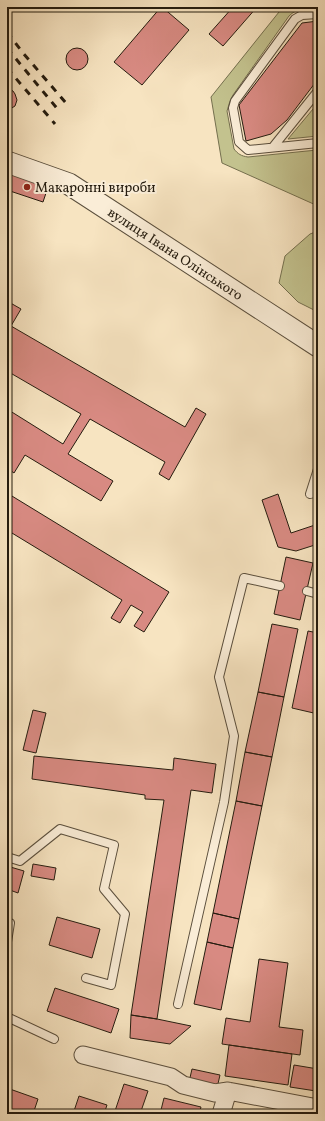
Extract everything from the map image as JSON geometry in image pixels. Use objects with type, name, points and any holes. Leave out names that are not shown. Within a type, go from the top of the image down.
[{"type":"street","name":"вулиця Івана Олінського","points":[[7,162],[69,184],[318,346]]},
{"type":"street","points":[[83,1055],[171,1077],[183,1085],[214,1093],[228,1091],[318,1108]]},
{"type":"street","points":[[221,1114],[228,1091]]},
{"type":"lane","points":[[318,14],[302,15],[295,19],[235,101],[233,108],[239,142],[248,150],[318,143]]},
{"type":"lane","points":[[273,148],[318,91]]},
{"type":"lane","points":[[318,469],[310,494],[318,492]]},
{"type":"lane","points":[[178,1004],[224,802],[234,736],[219,677],[244,578],[280,586]]},
{"type":"lane","points":[[306,591],[318,594]]},
{"type":"lane","points":[[7,857],[20,861],[60,829],[114,845],[104,889],[125,914],[111,985],[86,978]]},
{"type":"lane","points":[[7,922],[10,923],[7,942]]},
{"type":"lane","points":[[7,1017],[54,1039]]},
{"type":"shaded area","points":[[283,7],[317,7],[298,10],[289,16],[233,95],[227,111],[234,149],[242,155],[248,157],[317,150],[318,206],[222,163],[211,97]]},
{"type":"shaded area","points":[[318,103],[318,136],[288,139]]},
{"type":"shaded area","points":[[318,231],[318,312],[298,302],[279,283],[285,256],[310,234]]},
{"type":"building","points":[[161,7],[189,30],[142,85],[114,62]]},
{"type":"building","points":[[233,7],[257,7],[223,46],[209,34]]},
{"type":"building","points":[[318,21],[318,79],[287,120],[271,134],[246,141],[239,105],[302,23]]},
{"type":"building","points":[[77,48],[85,51],[88,59],[85,67],[77,70],[69,67],[66,59],[69,51]]},
{"type":"building","points":[[7,88],[13,91],[17,100],[15,106],[7,111]]},
{"type":"building","name":"Макаронні вироби","points":[[7,170],[49,184],[43,202],[7,190]]},
{"type":"building","points":[[7,301],[21,309],[11,326],[185,427],[196,408],[206,414],[169,480],[159,474],[165,462],[90,419],[68,454],[113,481],[101,501],[25,455],[14,473],[7,468],[7,409],[63,444],[81,414],[7,371]]},
{"type":"building","points":[[7,493],[169,592],[144,632],[134,626],[143,612],[131,605],[120,623],[111,618],[122,600],[7,530]]},
{"type":"building","points":[[278,494],[291,533],[318,524],[318,544],[296,551],[278,547],[262,500]]},
{"type":"building","points":[[286,557],[313,563],[300,620],[274,614]]},
{"type":"building","points":[[272,624],[298,629],[284,697],[258,692]]},
{"type":"building","points":[[308,631],[318,633],[318,714],[292,708]]},
{"type":"building","points":[[258,692],[284,697],[272,757],[245,752]]},
{"type":"building","points":[[33,710],[46,713],[36,753],[23,750]]},
{"type":"building","points":[[245,752],[272,757],[262,806],[236,801]]},
{"type":"building","points":[[34,756],[173,770],[174,758],[216,764],[212,793],[191,790],[157,1019],[131,1015],[164,800],[145,799],[145,795],[32,779]]},
{"type":"building","points":[[236,801],[262,806],[239,919],[213,913]]},
{"type":"building","points":[[33,864],[56,868],[54,880],[31,876]]},
{"type":"building","points":[[7,866],[24,871],[18,893],[7,889]]},
{"type":"building","points":[[213,913],[239,919],[233,948],[207,942]]},
{"type":"building","points":[[57,917],[100,929],[92,958],[49,945]]},
{"type":"building","points":[[207,942],[233,948],[221,1010],[194,1004]]},
{"type":"building","points":[[259,959],[288,963],[279,1027],[303,1030],[300,1055],[222,1044],[226,1018],[250,1022]]},
{"type":"building","points":[[55,988],[119,1009],[111,1033],[47,1011]]},
{"type":"building","points":[[131,1015],[191,1026],[170,1044],[130,1038]]},
{"type":"building","points":[[229,1045],[292,1054],[288,1085],[225,1076]]},
{"type":"building","points":[[294,1065],[318,1069],[316,1091],[290,1087]]},
{"type":"building","points":[[192,1069],[220,1075],[217,1088],[189,1082]]},
{"type":"building","points":[[124,1084],[148,1091],[140,1114],[124,1114],[115,1111]]},
{"type":"building","points":[[7,1088],[38,1099],[33,1114],[7,1114]]},
{"type":"building","points":[[79,1096],[107,1105],[104,1114],[73,1114]]},
{"type":"building","points":[[164,1098],[201,1107],[199,1114],[160,1114]]},
{"type":"railway","points":[[7,32],[66,103]]},
{"type":"railway","points":[[7,48],[60,112]]},
{"type":"railway","points":[[7,68],[55,124]]},
{"type":"place","name":"Макаронні вироби","points":[[27,187]]}]
